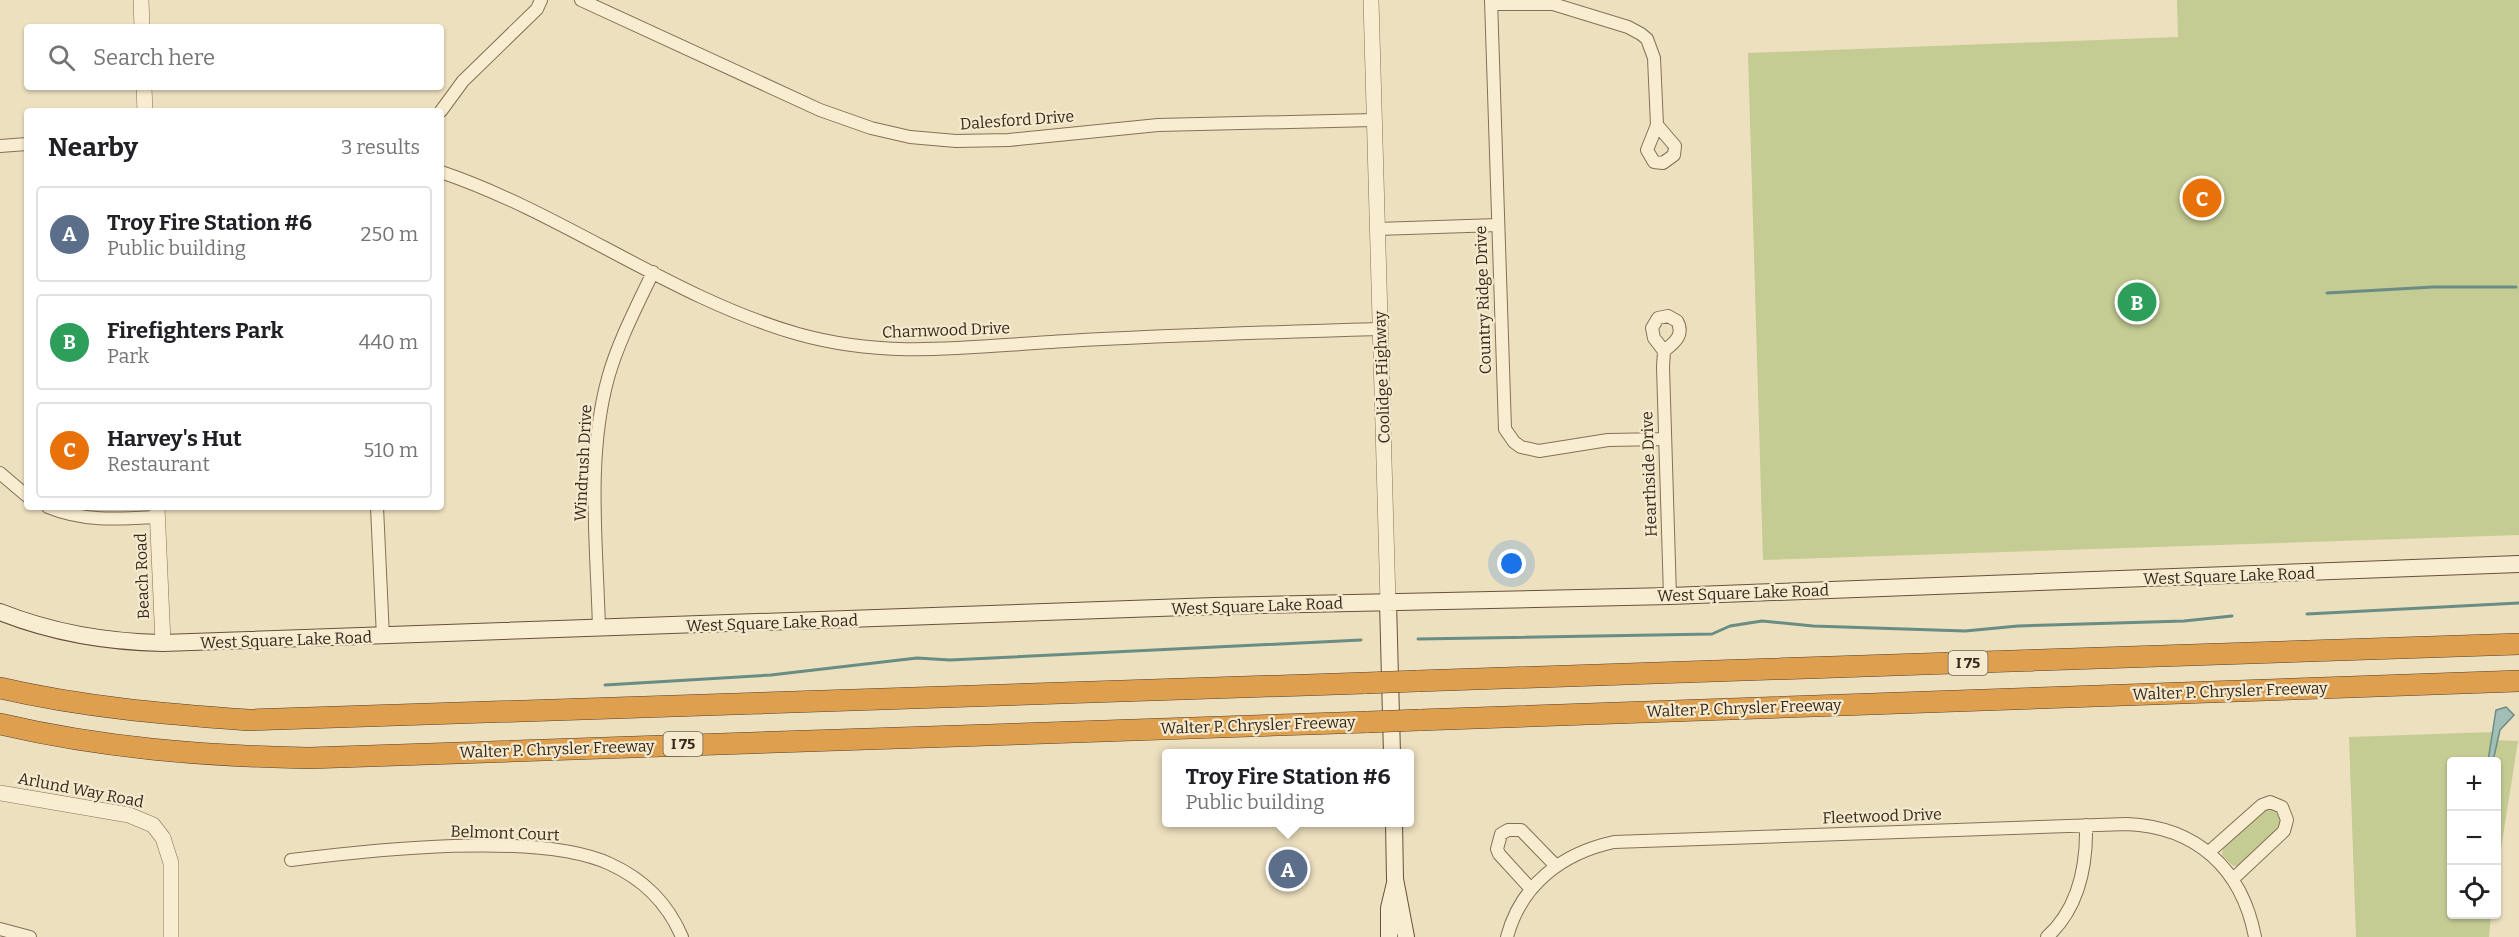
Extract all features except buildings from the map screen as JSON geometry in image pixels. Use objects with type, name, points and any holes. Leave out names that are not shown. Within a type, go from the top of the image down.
[{"type":"highway","name":"I 75","points":[[0,688],[43,698],[134,711],[248,720],[2519,645]]},
{"type":"highway","name":"Walter P. Chrysler Freeway","points":[[0,724],[55,737],[150,750],[232,757],[309,758],[2519,681]]},
{"type":"main road","name":"West Square Lake Road","points":[[0,612],[77,636],[122,642],[163,643],[1388,602],[1670,596],[2515,565]]},
{"type":"main road","name":"Coolidge Highway","points":[[1388,602],[1392,749]]},
{"type":"main road","points":[[1394,827],[1395,879],[1406,937]]},
{"type":"main road","points":[[1389,937],[1389,908],[1395,879]]},
{"type":"street","points":[[141,0],[142,24]]},
{"type":"street","points":[[443,108],[463,81],[539,5],[553,0]]},
{"type":"street","name":"Dalesford Drive","points":[[581,0],[820,110],[871,128],[910,137],[990,141],[1158,125],[1374,120]]},
{"type":"street","name":"Coolidge Highway","points":[[1371,0],[1388,602]]},
{"type":"street","points":[[1491,2],[1553,4],[1628,27],[1641,34],[1647,39],[1654,58],[1658,125]]},
{"type":"street","name":"Country Ridge Drive","points":[[1491,2],[1503,420],[1509,437],[1521,447],[1539,451],[1608,440],[1665,439]]},
{"type":"street","points":[[144,90],[145,108]]},
{"type":"street","points":[[0,146],[24,144]]},
{"type":"street","name":"Charnwood Drive","points":[[444,173],[528,209],[653,272],[758,321],[798,334],[876,350],[938,350],[1065,341],[1381,329]]},
{"type":"street","points":[[1377,229],[1498,225]]},
{"type":"street","name":"Windrush Drive","points":[[599,629],[595,506],[600,419],[613,362],[653,272]]},
{"type":"street","name":"Hearthside Drive","points":[[1664,351],[1670,596]]},
{"type":"street","points":[[0,473],[24,493]]},
{"type":"street","points":[[57,510],[99,519],[157,512]]},
{"type":"street","points":[[377,510],[383,637]]},
{"type":"street","name":"Beach Road","points":[[157,512],[163,643]]},
{"type":"street","name":"Arlund Way Road","points":[[0,793],[129,814],[153,825],[163,838],[171,863],[171,937]]},
{"type":"street","points":[[2209,852],[2262,805],[2270,802],[2282,807],[2287,820],[2284,831],[2233,879]]},
{"type":"street","points":[[2046,937],[2064,917],[2079,886],[2086,860],[2086,825]]},
{"type":"street","name":"Fleetwood Drive","points":[[1507,937],[1515,915],[1531,889],[1555,865],[1588,848],[1631,840],[2086,825],[2155,827],[2181,835],[2209,852],[2233,879],[2247,904],[2255,937]]},
{"type":"street","points":[[1531,889],[1499,854],[1497,849],[1501,834],[1508,830],[1521,830],[1555,865]]},
{"type":"street","name":"Belmont Court","points":[[291,860],[456,847],[511,847],[584,855],[625,871],[648,888],[665,905],[682,937]]},
{"type":"street","points":[[0,929],[30,937]]},
{"type":"green space","points":[[2177,0],[2519,0],[2519,535],[1763,560],[1748,53],[2178,37]]},
{"type":"green space","points":[[2494,732],[2493,740],[2518,741],[2501,849],[2501,757],[2447,757],[2447,919],[2491,919],[2489,937],[2356,937],[2349,737]]},
{"type":"green space","points":[[2267,808],[2275,809],[2282,817],[2279,828],[2239,866],[2233,866],[2222,855],[2223,847]]},
{"type":"water","points":[[2506,707],[2514,715],[2500,730],[2494,757],[2489,757],[2496,710]]},
{"type":"waterway","points":[[2327,293],[2433,287],[2516,287]]},
{"type":"waterway","points":[[2307,614],[2519,603]]},
{"type":"waterway","points":[[1418,639],[1712,634],[1730,626],[1762,621],[1813,626],[1965,631],[2018,626],[2184,621],[2232,616]]},
{"type":"waterway","points":[[605,685],[771,675],[917,658],[950,660],[1361,640]]},
{"type":"place","name":"Harvey's Hut","points":[[2202,198]]},
{"type":"place","name":"Firefighters Park","points":[[2137,302]]},
{"type":"place","name":"Troy Fire Station #6","points":[[1288,869]]}]
